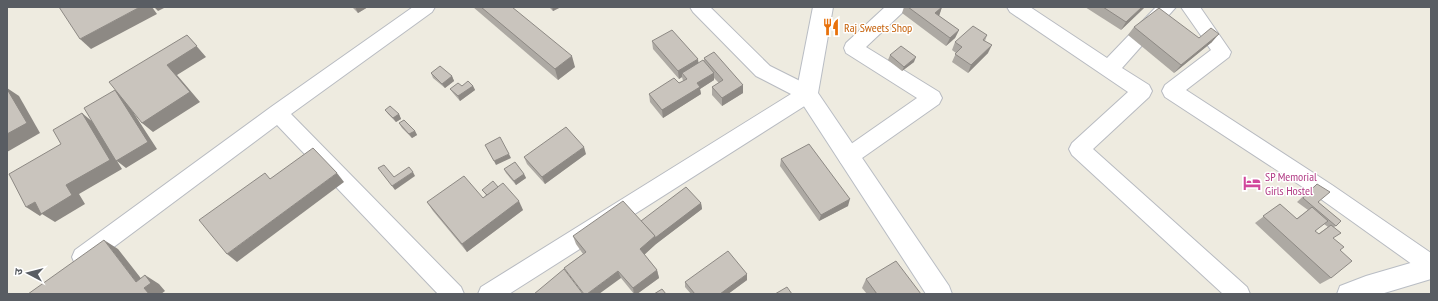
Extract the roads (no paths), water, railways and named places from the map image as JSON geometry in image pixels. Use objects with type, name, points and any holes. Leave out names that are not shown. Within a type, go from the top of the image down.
[{"type":"street","points":[[70,266],[278,113],[426,7]]},
{"type":"street","points":[[699,7],[764,71],[807,94],[940,294]]},
{"type":"street","points":[[489,294],[807,94],[823,7]]},
{"type":"street","points":[[848,157],[932,98],[852,48],[897,7]]},
{"type":"street","points":[[1016,7],[1142,91],[1079,149],[1239,294]]},
{"type":"street","points":[[1108,69],[1167,7]]},
{"type":"street","points":[[1190,7],[1222,52],[1172,91],[1325,191],[1431,265]]},
{"type":"street","points":[[278,113],[453,294]]},
{"type":"street","points":[[1349,294],[1366,287],[1431,268]]},
{"type":"place","name":"Raj Sweets Shop","points":[[831,27]]},
{"type":"place","name":"SP Memorial Girls Hostel","points":[[1252,183]]}]
